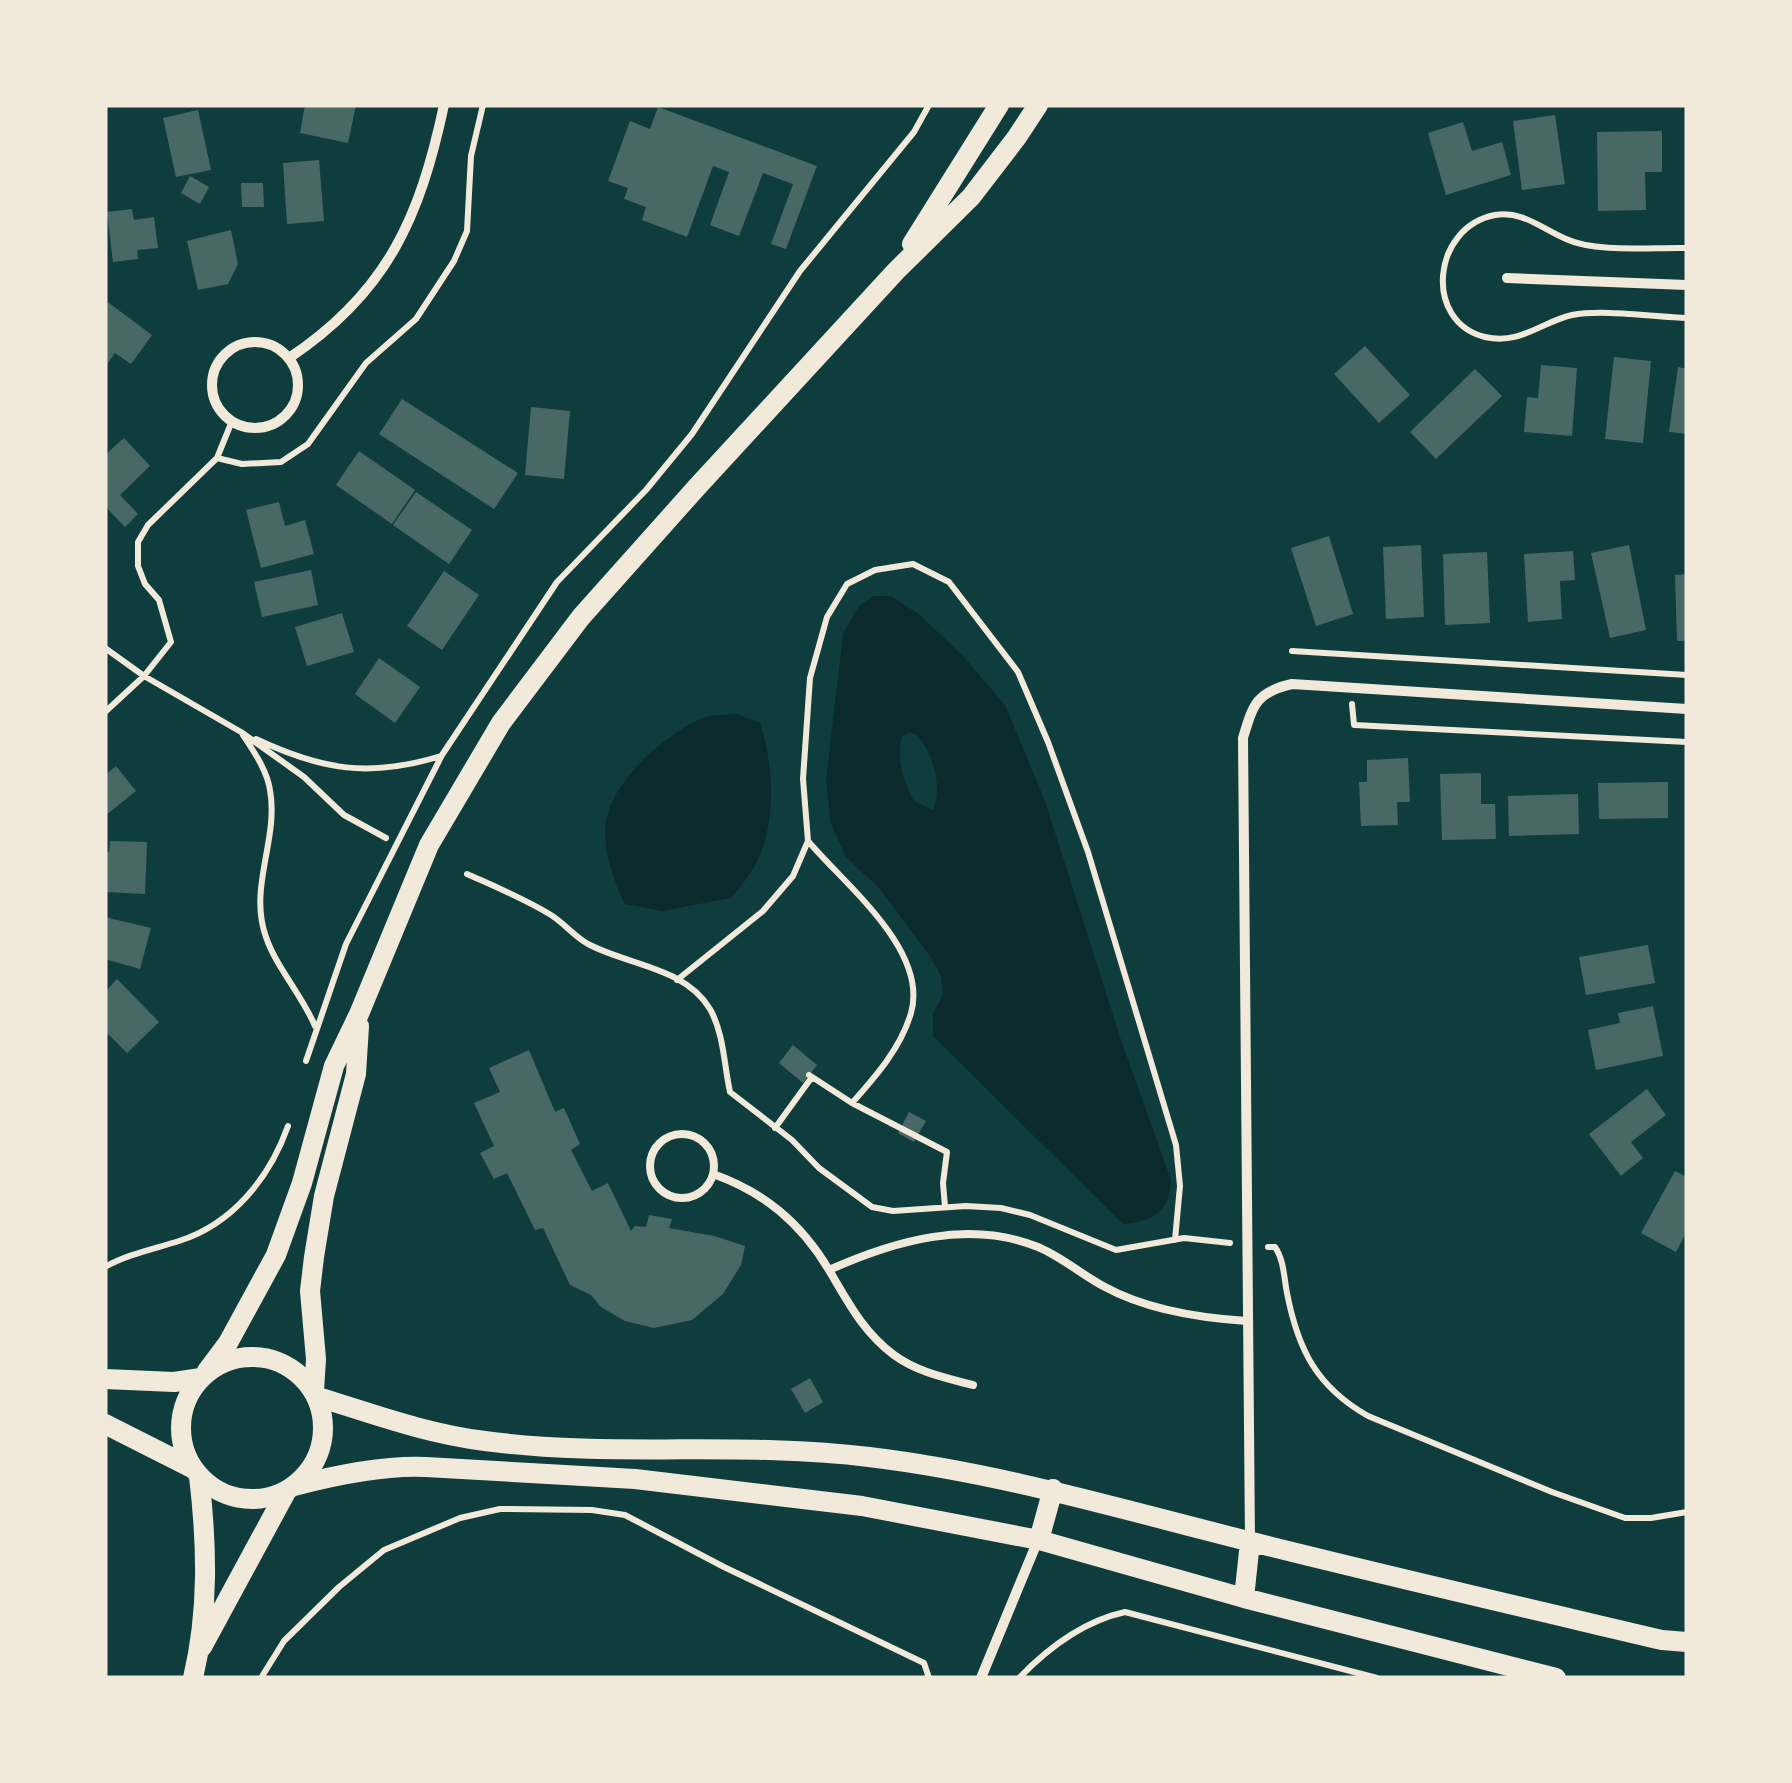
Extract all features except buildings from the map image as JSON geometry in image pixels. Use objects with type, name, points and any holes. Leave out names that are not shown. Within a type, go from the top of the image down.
[{"type":"main road","points":[[896,272],[999,105]]},
{"type":"main road","points":[[193,1678],[199,1654],[206,1560],[197,1473],[185,1452],[182,1412],[204,1374],[228,1344],[276,1254],[302,1183],[334,1066],[360,1014],[429,845],[501,723],[581,617],[896,272],[971,197],[1038,105]]},
{"type":"main road","points":[[199,1654],[290,1489],[319,1455],[324,1436],[316,1394],[310,1291],[324,1196],[356,1074],[360,1014]]},
{"type":"main road","points":[[105,1378],[174,1382],[204,1374],[229,1360],[254,1356],[277,1360],[298,1372],[316,1394],[428,1432],[488,1442],[867,1456],[1053,1489],[1250,1542],[1662,1640],[1687,1642]]},
{"type":"main road","points":[[105,1424],[197,1473],[218,1490],[240,1498],[263,1499],[326,1478],[408,1466],[635,1479],[862,1506],[1038,1540],[1244,1598],[1556,1678]]},
{"type":"main road","points":[[1038,1540],[1053,1489]]},
{"type":"main road","points":[[1244,1598],[1250,1542]]},
{"type":"street","points":[[289,358],[314,341],[357,300],[394,251],[424,188],[444,105]]},
{"type":"street","points":[[1507,278],[1687,285]]},
{"type":"street","points":[[244,343],[272,345],[289,358],[298,384],[290,411],[280,420],[259,428],[232,421],[213,392],[214,371],[226,353],[244,343]]},
{"type":"street","points":[[1250,1542],[1244,738],[1252,707],[1269,689],[1292,684],[1687,710]]},
{"type":"street","points":[[982,1678],[1038,1540]]},
{"type":"lane","points":[[666,1137],[697,1137],[712,1153],[713,1174],[709,1184],[692,1196],[671,1196],[655,1184],[650,1174],[652,1152],[666,1137]]},
{"type":"lane","points":[[713,1174],[746,1186],[779,1209],[806,1236],[871,1336],[897,1357],[930,1373],[973,1385]]},
{"type":"lane","points":[[828,1270],[884,1246],[925,1237],[966,1234],[1004,1238],[1038,1247],[1106,1288],[1136,1300],[1212,1319],[1247,1321]]},
{"type":"path","points":[[217,458],[242,464],[281,462],[308,444],[366,362],[416,319],[454,261],[467,230],[471,156],[483,105]]},
{"type":"path","points":[[305,1064],[346,944],[442,755],[557,582],[646,490],[692,434],[800,270],[914,132],[929,105]]},
{"type":"path","points":[[105,712],[144,676],[170,642],[160,600],[145,584],[138,566],[138,542],[148,524],[217,458],[232,421]]},
{"type":"path","points":[[677,980],[763,912],[794,876],[808,841],[802,779],[810,678],[827,616],[846,584],[875,570],[913,564],[949,582],[1018,672],[1048,742],[1127,974],[1176,1144],[1180,1186],[1175,1240]]},
{"type":"path","points":[[105,648],[144,676],[241,732],[302,760],[339,768],[384,767],[442,755]]},
{"type":"path","points":[[1292,651],[1687,676]]},
{"type":"path","points":[[1350,688],[1354,724],[1687,742]]},
{"type":"path","points":[[241,732],[304,778],[344,815],[386,838]]},
{"type":"path","points":[[241,732],[270,788],[272,809],[259,886],[266,937],[316,1027]]},
{"type":"path","points":[[808,841],[881,920],[904,953],[913,990],[912,1012],[894,1050],[852,1104]]},
{"type":"path","points":[[467,874],[556,918],[575,937],[593,947],[692,988],[709,1006],[720,1032],[730,1092],[819,1168],[872,1207],[1002,1208],[1030,1215],[1116,1250],[1175,1240],[1275,1247],[1280,1253],[1287,1296],[1308,1359],[1324,1384],[1346,1404],[1552,1492],[1625,1518],[1687,1512]]},
{"type":"path","points":[[775,1128],[810,1076],[852,1104],[947,1152],[945,1207]]},
{"type":"path","points":[[105,1267],[200,1234],[225,1217],[256,1186],[277,1156],[291,1116]]},
{"type":"path","points":[[261,1678],[284,1641],[384,1550],[460,1518],[500,1509],[592,1510],[625,1515],[724,1568],[924,1663],[929,1678]]},
{"type":"path","points":[[1019,1678],[1070,1636],[1102,1617],[1125,1612],[1377,1678]]},
{"type":"water","points":[[874,596],[891,596],[920,615],[963,656],[1005,705],[1045,801],[1121,1040],[1171,1180],[1163,1207],[1143,1221],[1123,1224],[933,1036],[933,1014],[943,994],[941,977],[880,889],[846,857],[831,824],[826,780],[843,634],[859,606]],"holes":[[[916,734],[935,770],[937,791],[933,810],[914,801],[902,770],[902,736]]]},
{"type":"water","points":[[737,714],[760,723],[770,776],[767,832],[753,869],[731,898],[662,911],[625,904],[606,848],[606,824],[614,798],[634,769],[677,732],[706,717]]}]
